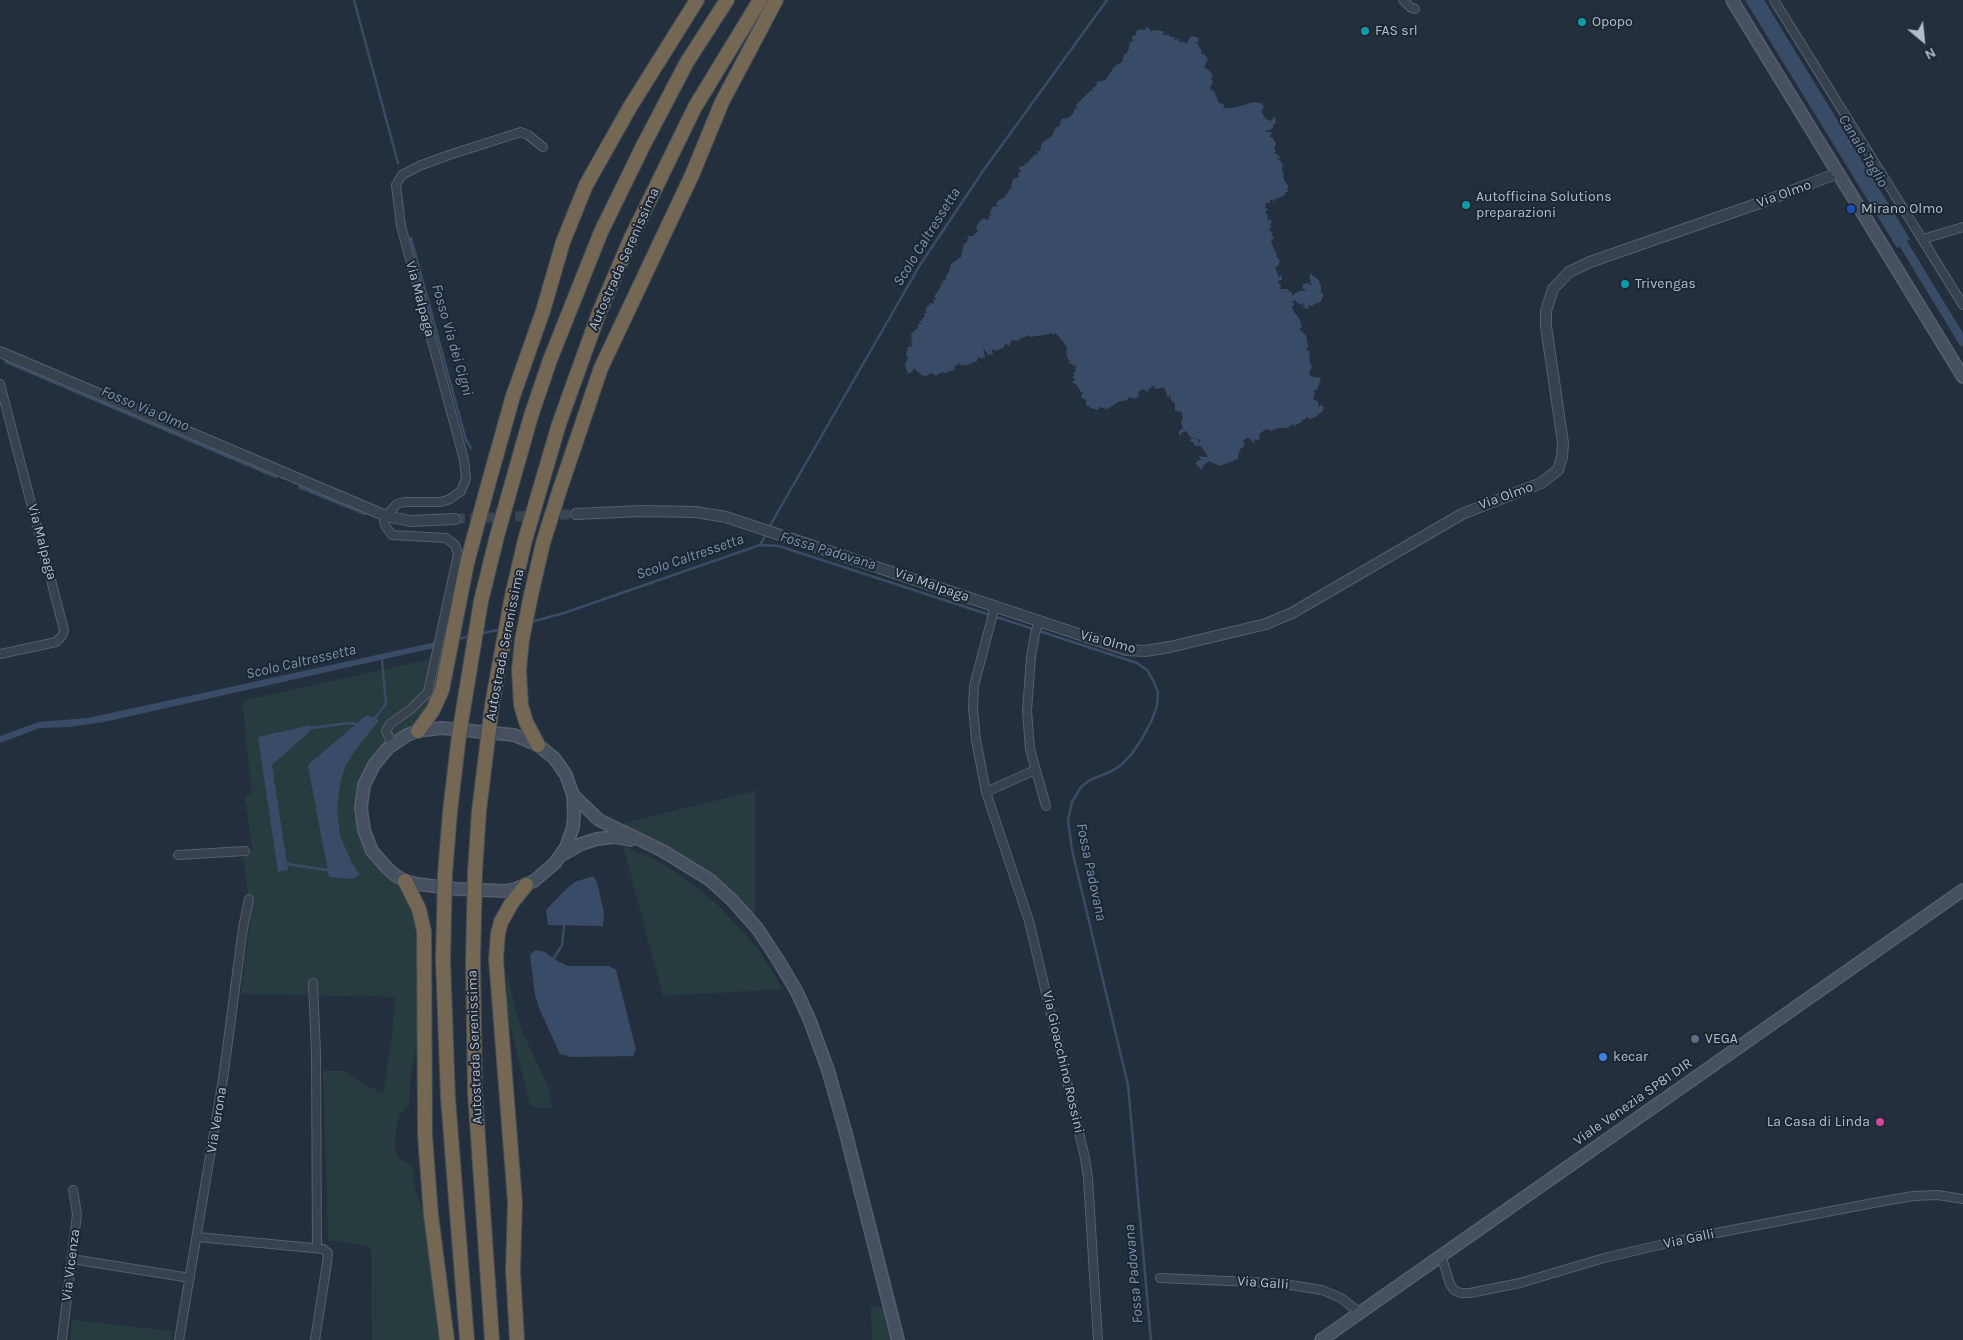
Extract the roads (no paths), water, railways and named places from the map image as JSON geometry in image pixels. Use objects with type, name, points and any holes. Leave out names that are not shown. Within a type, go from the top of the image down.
[{"type":"highway","points":[[418,731],[434,710],[440,698],[441,663],[448,629],[513,396],[543,311],[563,242],[586,185],[630,107],[697,0]]},
{"type":"highway","name":"Autostrada Serenissima","points":[[467,1340],[448,1098],[443,960],[445,874],[450,812],[459,735],[482,601],[497,536],[531,416],[550,360],[601,232],[687,62],[726,0]]},
{"type":"highway","name":"Autostrada Serenissima","points":[[492,1340],[475,1093],[473,960],[475,872],[479,811],[492,705],[512,596],[525,540],[559,424],[599,313],[631,238],[695,107],[760,0]]},
{"type":"highway","points":[[538,745],[526,722],[521,705],[519,670],[522,640],[545,534],[601,368],[692,175],[722,102],[776,0]]},
{"type":"highway","points":[[405,881],[419,908],[424,931],[425,1135],[430,1215],[447,1340]]},
{"type":"highway","points":[[517,1340],[514,1271],[515,1202],[496,959],[501,922],[511,904],[526,886]]},
{"type":"main road","points":[[1732,0],[1963,376]]},
{"type":"main road","points":[[561,856],[573,827],[573,795],[570,785],[554,758],[538,745],[522,737],[505,733],[452,729],[418,731],[393,745],[380,756],[368,775],[362,796],[361,819],[365,835],[372,850],[387,868],[405,881],[431,887],[505,891],[526,886],[542,876],[561,856],[581,844],[606,837],[651,844]]},
{"type":"main road","points":[[573,795],[599,820],[651,844],[710,880],[732,900],[757,928],[797,992],[828,1070],[857,1175],[898,1340]]},
{"type":"main road","name":"Viale Venezia SP81 DIR","points":[[1321,1340],[1963,890]]},
{"type":"street","points":[[1404,0],[1410,7],[1415,9]]},
{"type":"street","points":[[1774,0],[1963,305]]},
{"type":"street","name":"Via Malpaga","points":[[386,516],[397,504],[405,502],[442,502],[450,499],[461,491],[466,478],[464,460],[401,226],[396,185],[398,178],[408,171],[449,155],[521,132],[528,134],[543,147]]},
{"type":"street","name":"Via Olmo","points":[[995,608],[1038,623],[1136,651],[1170,647],[1266,624],[1292,613],[1462,514],[1541,484],[1558,470],[1563,450],[1563,436],[1545,319],[1550,296],[1563,277],[1575,268],[1590,262],[1776,197],[1838,173]]},
{"type":"street","points":[[1923,239],[1963,227]]},
{"type":"street","points":[[0,353],[386,516],[410,521],[455,520]]},
{"type":"street","name":"Via Malpaga","points":[[0,384],[64,630],[62,636],[56,642],[0,654]]},
{"type":"street","name":"Via Malpaga","points":[[576,514],[641,511],[706,513],[736,519],[995,608]]},
{"type":"street","points":[[386,516],[384,522],[386,527],[395,536],[442,537],[450,540],[457,547],[457,563],[448,629]]},
{"type":"street","name":"Via Gioacchino Rossini","points":[[995,608],[974,686],[973,708],[976,740],[986,792],[1029,920],[1085,1158],[1088,1178],[1098,1340]]},
{"type":"street","points":[[1038,623],[1030,666],[1026,711],[1030,748],[1046,806]]},
{"type":"street","points":[[393,745],[386,731],[390,724],[411,709],[428,692],[441,663]]},
{"type":"street","points":[[986,792],[1035,770]]},
{"type":"street","points":[[178,856],[246,851]]},
{"type":"street","name":"Via Verona","points":[[178,1340],[198,1237],[224,1079],[243,928],[249,898]]},
{"type":"street","points":[[313,983],[316,1054],[317,1248]]},
{"type":"street","name":"Via Vicenza","points":[[62,1340],[77,1208],[73,1190]]},
{"type":"street","name":"Via Galli","points":[[1441,1256],[1450,1284],[1454,1290],[1461,1293],[1470,1293],[1690,1238],[1884,1201],[1914,1196],[1938,1195],[1963,1199]]},
{"type":"street","points":[[198,1237],[317,1248],[323,1249],[328,1253],[315,1340]]},
{"type":"street","points":[[72,1259],[190,1278]]},
{"type":"street","name":"Via Galli","points":[[1160,1278],[1274,1282],[1322,1290],[1341,1298],[1360,1313]]},
{"type":"water","points":[[1745,0],[1764,0],[1910,239],[1897,248]]},
{"type":"water","points":[[1146,27],[1151,32],[1154,30],[1164,31],[1163,35],[1175,37],[1174,40],[1180,39],[1179,42],[1185,42],[1186,45],[1191,36],[1199,39],[1198,42],[1194,42],[1198,44],[1202,52],[1201,54],[1204,54],[1208,59],[1204,67],[1213,76],[1211,79],[1213,82],[1210,87],[1214,91],[1219,103],[1224,104],[1223,108],[1233,108],[1254,102],[1261,103],[1264,107],[1261,111],[1264,116],[1263,118],[1265,116],[1266,119],[1270,120],[1267,125],[1275,116],[1276,123],[1273,124],[1273,128],[1265,132],[1272,132],[1270,137],[1272,137],[1276,144],[1274,148],[1276,151],[1274,153],[1280,158],[1276,159],[1280,160],[1283,165],[1284,176],[1281,178],[1284,177],[1284,182],[1286,181],[1286,184],[1289,185],[1288,192],[1284,196],[1275,199],[1274,203],[1273,199],[1270,200],[1270,203],[1266,203],[1265,208],[1268,209],[1265,213],[1268,214],[1267,220],[1270,219],[1272,223],[1269,224],[1271,228],[1268,229],[1273,233],[1271,234],[1274,237],[1271,242],[1280,261],[1278,266],[1275,267],[1279,278],[1281,275],[1282,280],[1277,281],[1281,286],[1280,289],[1287,289],[1292,293],[1292,296],[1299,291],[1307,291],[1302,288],[1303,284],[1308,283],[1312,286],[1309,279],[1311,273],[1318,279],[1321,292],[1324,295],[1320,303],[1313,304],[1313,307],[1309,305],[1308,309],[1303,308],[1305,306],[1303,305],[1304,302],[1301,305],[1294,300],[1292,302],[1295,304],[1292,306],[1302,327],[1299,329],[1306,335],[1308,347],[1306,350],[1310,352],[1309,361],[1312,367],[1309,376],[1321,378],[1317,390],[1313,391],[1315,393],[1313,399],[1318,402],[1319,408],[1320,405],[1324,407],[1323,411],[1319,414],[1317,413],[1318,416],[1310,419],[1306,417],[1305,420],[1302,419],[1302,422],[1294,426],[1292,424],[1288,428],[1278,428],[1271,431],[1267,429],[1260,433],[1260,439],[1254,439],[1255,443],[1250,438],[1246,438],[1242,441],[1245,443],[1243,448],[1240,448],[1241,451],[1239,451],[1238,459],[1220,466],[1209,461],[1203,466],[1202,470],[1195,463],[1201,459],[1200,455],[1208,457],[1201,446],[1195,446],[1193,442],[1189,441],[1192,438],[1198,440],[1198,443],[1201,440],[1190,437],[1186,431],[1179,435],[1179,431],[1183,428],[1181,423],[1183,417],[1181,411],[1175,410],[1175,404],[1170,399],[1170,395],[1168,398],[1164,387],[1157,389],[1154,388],[1155,385],[1148,392],[1142,389],[1138,392],[1139,396],[1134,399],[1129,397],[1127,400],[1118,402],[1107,409],[1100,407],[1098,410],[1086,406],[1086,400],[1081,397],[1083,392],[1081,392],[1076,384],[1072,383],[1075,379],[1072,377],[1075,376],[1073,373],[1076,366],[1072,365],[1072,363],[1069,364],[1071,361],[1066,354],[1069,353],[1066,353],[1067,347],[1056,333],[1053,335],[1051,332],[1050,334],[1030,337],[1029,335],[1016,341],[1012,340],[1009,346],[1006,343],[1003,348],[995,351],[994,349],[992,350],[993,354],[988,355],[983,347],[985,358],[978,357],[977,361],[965,366],[964,364],[961,366],[960,363],[954,367],[955,370],[940,374],[939,372],[936,376],[932,373],[926,376],[921,375],[914,368],[908,374],[905,365],[908,357],[906,355],[908,347],[913,346],[911,344],[913,342],[910,341],[912,339],[911,334],[918,328],[918,324],[922,324],[919,322],[923,320],[924,313],[927,313],[925,310],[927,307],[931,303],[934,304],[933,299],[937,299],[934,297],[941,283],[944,284],[942,281],[947,280],[945,278],[951,264],[961,257],[968,236],[973,236],[978,231],[976,227],[979,222],[984,218],[986,220],[989,219],[989,215],[992,216],[990,213],[992,207],[999,206],[996,205],[997,201],[1004,198],[1012,189],[1013,179],[1019,177],[1018,173],[1022,171],[1019,170],[1020,166],[1025,166],[1024,163],[1026,164],[1035,154],[1038,155],[1037,151],[1040,151],[1042,143],[1052,136],[1056,127],[1059,127],[1062,118],[1066,119],[1073,114],[1075,108],[1078,109],[1076,105],[1091,90],[1094,91],[1092,88],[1096,86],[1097,82],[1105,80],[1115,66],[1122,62],[1124,55],[1130,49],[1128,47],[1130,46],[1129,43],[1133,41],[1132,36],[1136,35],[1136,32],[1140,29],[1145,30]]},
{"type":"water","points":[[436,642],[434,648],[104,722],[69,727],[40,728],[0,743],[0,736],[39,722],[88,718]]},
{"type":"water","points":[[367,715],[379,720],[346,765],[341,779],[337,807],[340,836],[352,863],[360,875],[352,879],[329,877],[308,766]]},
{"type":"water","points":[[311,725],[310,731],[272,765],[288,870],[278,872],[258,737]]},
{"type":"water","points":[[593,876],[597,882],[604,913],[603,926],[548,925],[546,910],[575,882]]},
{"type":"water","points":[[535,950],[545,952],[568,966],[609,966],[616,970],[636,1050],[633,1056],[571,1057],[560,1054],[535,995],[530,955]]},
{"type":"waterway","name":"Fosso Via dei Cigni","points":[[354,0],[398,163]]},
{"type":"waterway","name":"Scolo Caltressetta","points":[[768,529],[920,265],[983,171],[1107,0]]},
{"type":"waterway","name":"Canale Taglio","points":[[1898,235],[1963,342]]},
{"type":"waterway","name":"Fosso Via dei Cigni","points":[[411,238],[466,440],[471,448]]},
{"type":"waterway","name":"Fosso Via Olmo","points":[[6,362],[276,477]]},
{"type":"waterway","name":"Fosso Via Olmo","points":[[299,487],[365,514]]},
{"type":"waterway","name":"Scolo Caltressetta","points":[[531,622],[564,613],[760,545],[766,534]]},
{"type":"waterway","name":"Fossa Padovana","points":[[760,545],[779,546],[1137,663],[1147,670],[1153,680],[1158,692],[1157,706],[1141,740],[1131,755],[1121,765],[1090,780],[1081,787],[1072,802],[1068,820],[1072,850],[1128,1085],[1151,1340]]},
{"type":"waterway","name":"Scolo Caltressetta","points":[[480,634],[501,629]]},
{"type":"waterway","name":"Scolo Caltressetta","points":[[458,639],[470,636]]},
{"type":"waterway","points":[[375,718],[386,704],[382,660]]},
{"type":"waterway","points":[[311,728],[349,723],[356,724]]},
{"type":"waterway","points":[[287,864],[327,870]]},
{"type":"waterway","points":[[554,958],[562,945],[564,926]]},
{"type":"tunnel","points":[[455,519],[576,514]]},
{"type":"place","name":"Opopo","points":[[1582,22]]},
{"type":"place","name":"FAS srl","points":[[1365,31]]},
{"type":"place","name":"Autofficina Solutions preparazioni","points":[[1466,205]]},
{"type":"place","name":"Mirano Olmo","points":[[1851,209]]},
{"type":"place","name":"Trivengas","points":[[1625,284]]},
{"type":"place","name":"VEGA","points":[[1695,1039]]},
{"type":"place","name":"kecar","points":[[1603,1057]]},
{"type":"place","name":"La Casa di Linda","points":[[1880,1122]]}]
